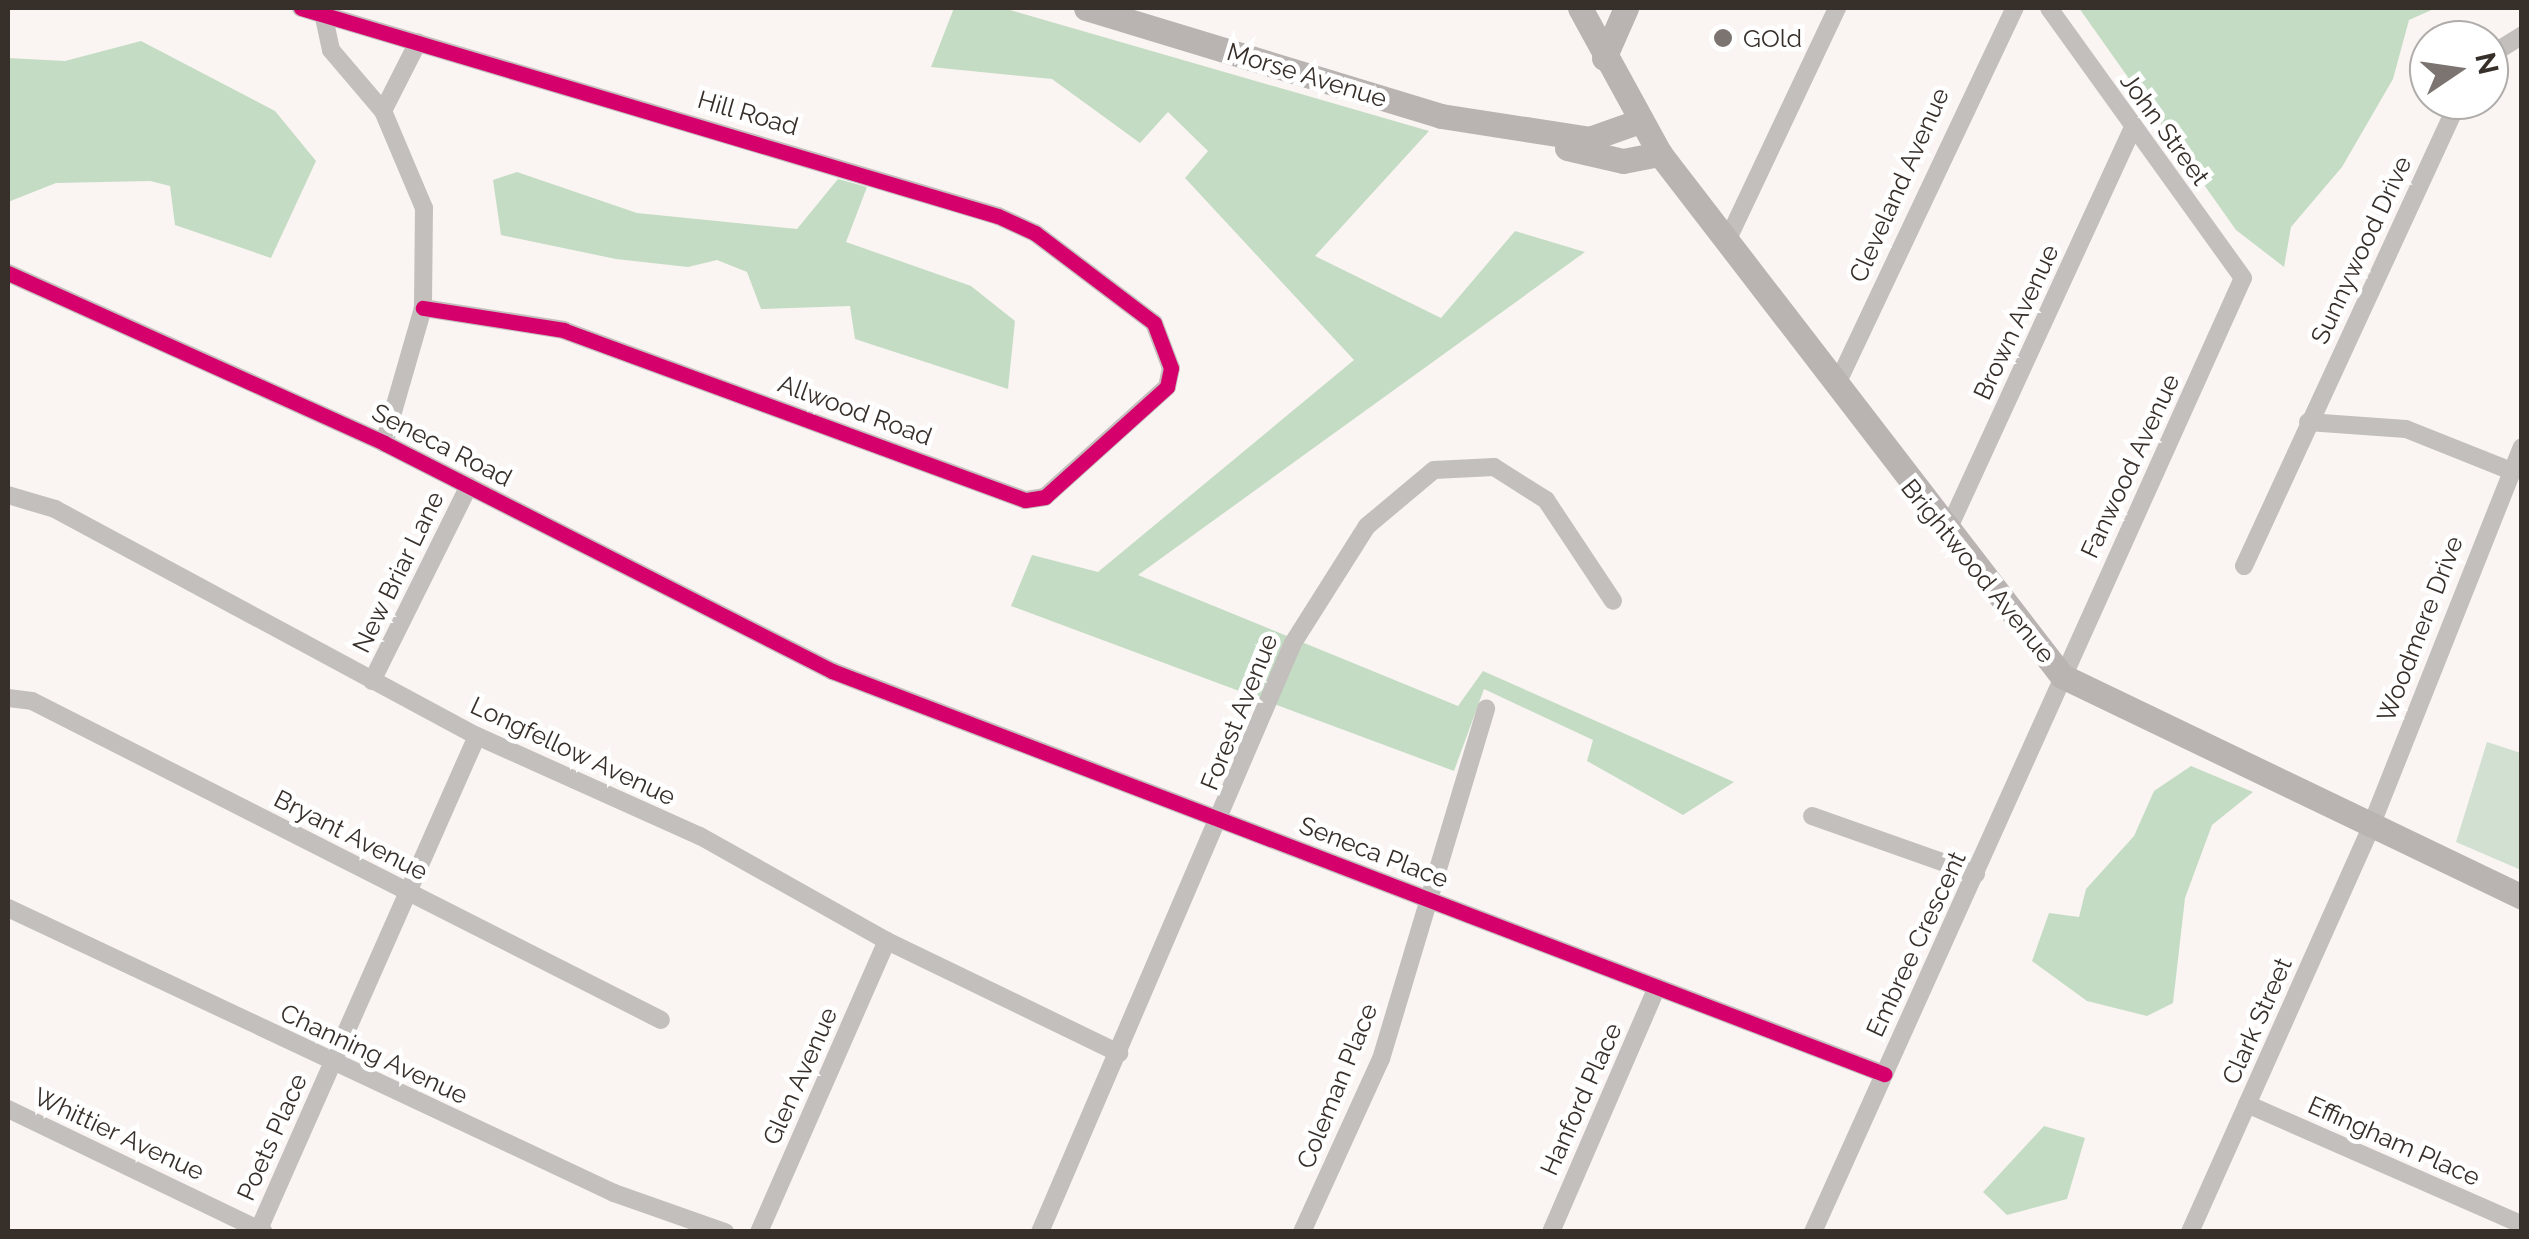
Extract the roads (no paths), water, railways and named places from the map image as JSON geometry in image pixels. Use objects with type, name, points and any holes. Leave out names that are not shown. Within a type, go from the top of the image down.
[{"type":"street","name":"Hill Road","points":[[301,8],[321,10],[998,216],[1035,233],[1154,323]]},
{"type":"street","name":"Morse Avenue","points":[[1086,8],[1441,116],[1530,133],[1623,162],[1660,154]]},
{"type":"street","name":"Brightwood Avenue","points":[[1580,8],[1660,154],[1946,535],[2062,676],[2370,831],[2522,897]]},
{"type":"street","points":[[1604,58],[1626,8]]},
{"type":"street","points":[[1727,241],[1837,8]]},
{"type":"street","name":"Cleveland Avenue","points":[[1836,386],[2015,8]]},
{"type":"street","name":"John Street","points":[[2049,8],[2132,129],[2243,278]]},
{"type":"street","points":[[321,10],[332,50],[383,110],[420,192],[423,308],[384,443]]},
{"type":"street","points":[[383,110],[418,42]]},
{"type":"street","name":"Sunnywood Drive","points":[[2244,566],[2450,120]]},
{"type":"street","name":"Morse Avenue","points":[[1530,133],[1607,138],[1640,121]]},
{"type":"street","name":"Brown Avenue","points":[[1946,535],[2132,129]]},
{"type":"street","name":"Seneca Road","points":[[8,273],[384,443],[846,677]]},
{"type":"street","name":"Fanwood Avenue","points":[[2062,676],[2243,278]]},
{"type":"street","name":"Allwood Road","points":[[423,308],[564,330],[1025,500],[1045,496],[1167,387],[1171,368],[1154,323]]},
{"type":"street","points":[[2308,422],[2406,428],[2508,470]]},
{"type":"street","name":"Woodmere Drive","points":[[2370,831],[2508,470],[2522,447]]},
{"type":"street","name":"Forest Avenue","points":[[1040,1232],[1314,601],[1367,526],[1415,480],[1464,464],[1514,474],[1546,500],[1613,601]]},
{"type":"street","name":"New Briar Lane","points":[[372,681],[469,486]]},
{"type":"street","name":"Longfellow Avenue","points":[[8,495],[55,509],[477,736],[700,836],[886,941],[1119,1054]]},
{"type":"street","name":"Embree Crescent","points":[[1812,1232],[2062,676]]},
{"type":"street","name":"Seneca Place","points":[[846,677],[1884,1074]]},
{"type":"street","name":"Bryant Avenue","points":[[12,698],[660,1020]]},
{"type":"street","name":"Coleman Place","points":[[1302,1232],[1380,1059],[1486,708]]},
{"type":"street","name":"Poets Place","points":[[261,1230],[477,736]]},
{"type":"street","points":[[1812,816],[1976,874]]},
{"type":"street","name":"Clark Street","points":[[2190,1232],[2370,831]]},
{"type":"street","name":"Channing Avenue","points":[[8,908],[614,1194],[725,1232]]},
{"type":"street","name":"Glen Avenue","points":[[759,1232],[886,941]]},
{"type":"street","name":"Hanford Place","points":[[1551,1232],[1657,987]]},
{"type":"street","name":"Effingham Place","points":[[2247,1104],[2522,1225]]},
{"type":"street","name":"Whittier Avenue","points":[[8,1109],[261,1230]]},
{"type":"place","name":"GOld","points":[[1723,38]]}]
